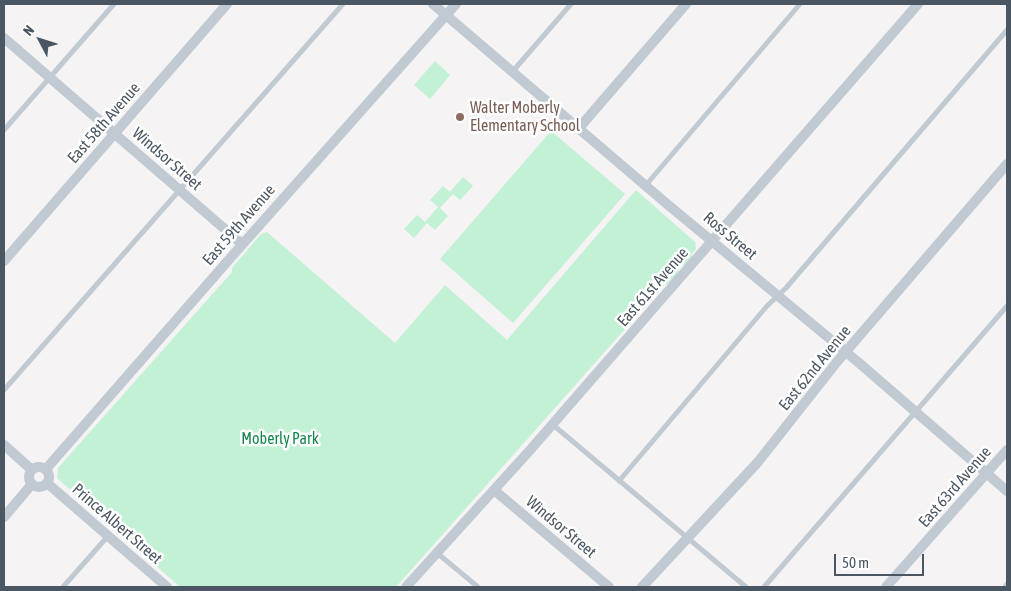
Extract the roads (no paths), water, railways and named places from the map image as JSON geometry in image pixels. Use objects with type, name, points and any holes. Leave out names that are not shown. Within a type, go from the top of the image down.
[{"type":"street","name":"East 58th Avenue","points":[[4,261],[227,4]]},
{"type":"street","name":"Ross Street","points":[[433,4],[846,352],[1007,491]]},
{"type":"street","name":"East 59th Avenue","points":[[46,469],[242,244],[456,4]]},
{"type":"street","points":[[579,128],[686,4]]},
{"type":"street","name":"East 61st Avenue","points":[[406,587],[713,241],[918,4]]},
{"type":"street","name":"Windsor Street","points":[[4,38],[242,244]]},
{"type":"street","name":"East 62nd Avenue","points":[[642,587],[758,462],[846,352],[1007,164]]},
{"type":"street","points":[[4,445],[32,470]]},
{"type":"street","name":"East 63rd Avenue","points":[[886,587],[1007,450]]},
{"type":"street","points":[[40,466],[46,469],[49,474],[47,483],[38,487],[32,484],[29,479],[32,470],[40,466]]},
{"type":"street","name":"Prince Albert Street","points":[[47,483],[167,587]]},
{"type":"street","points":[[4,517],[32,484]]},
{"type":"street","name":"Windsor Street","points":[[494,490],[609,587]]},
{"type":"lane","points":[[4,130],[114,4]]},
{"type":"lane","points":[[4,390],[344,4]]},
{"type":"lane","points":[[513,72],[571,4]]},
{"type":"lane","points":[[646,185],[800,4]]},
{"type":"lane","points":[[619,481],[767,306],[778,296],[1007,30]]},
{"type":"lane","points":[[764,587],[1007,306]]},
{"type":"lane","points":[[552,424],[746,587]]},
{"type":"lane","points":[[63,587],[108,536]]},
{"type":"lane","points":[[437,553],[478,587]]},
{"type":"place","name":"Walter Moberly Elementary School","points":[[460,117]]},
{"type":"park label","name":"Moberly Park","points":[[280,439]]}]
